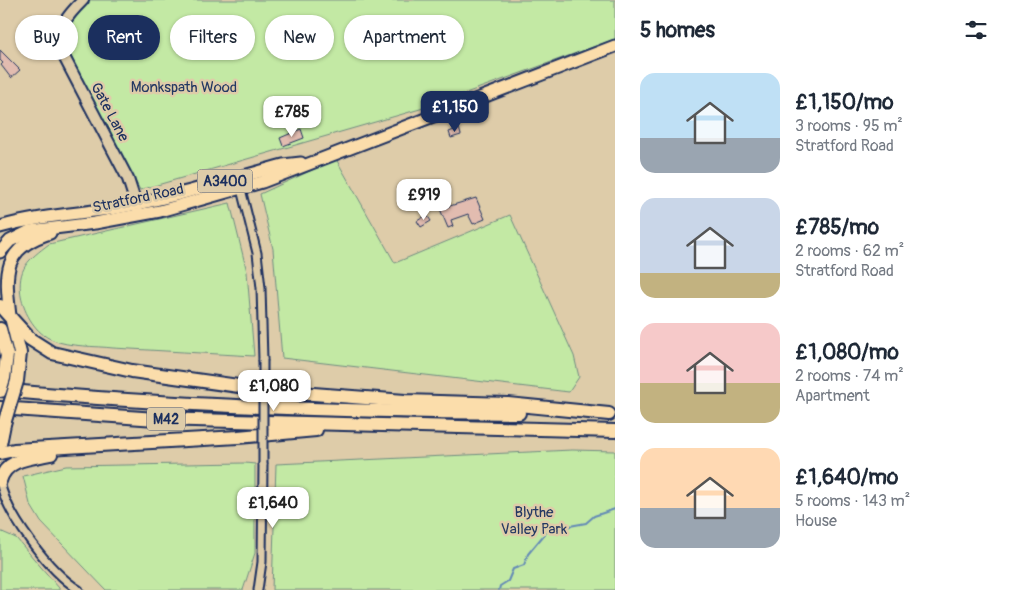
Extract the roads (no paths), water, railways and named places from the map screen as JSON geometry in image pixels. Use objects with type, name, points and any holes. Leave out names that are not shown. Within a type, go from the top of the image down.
[{"type":"highway","points":[[0,306],[7,355],[1,386]]},
{"type":"highway","points":[[0,444],[17,381],[20,353],[3,325]]},
{"type":"highway","points":[[3,325],[30,339],[52,354],[139,372],[274,391],[405,401],[508,404],[612,414]]},
{"type":"highway","name":"M42","points":[[1,386],[97,399],[379,412],[612,414]]},
{"type":"highway","name":"M42","points":[[0,408],[156,419],[615,431]]},
{"type":"highway","points":[[0,453],[14,450],[310,432],[332,424]]},
{"type":"highway","points":[[0,480],[2,473],[10,465],[84,447]]},
{"type":"main road","name":"Stratford Road","points":[[0,252],[10,241],[30,230],[95,223],[138,209],[240,182],[286,174],[313,161],[615,46]]},
{"type":"main road","name":"Stratford Road","points":[[0,228],[54,216],[138,209]]},
{"type":"main road","points":[[3,325],[7,273],[19,249],[35,238],[95,223]]},
{"type":"street","name":"Gate Lane","points":[[82,0],[58,36],[61,51],[128,179],[138,209]]},
{"type":"street","points":[[240,182],[257,253],[261,288],[263,464],[262,562],[258,590]]},
{"type":"street","points":[[0,480],[8,503],[24,530],[44,556],[70,584],[79,590]]},
{"type":"waterway","points":[[499,590],[500,586],[508,581],[513,569],[524,565],[528,554],[548,530],[586,523],[594,516],[615,509]]},
{"type":"park label","name":"Monkspath Wood","points":[[184,87]]},
{"type":"park label","name":"Blythe Valley Park","points":[[534,520]]}]
